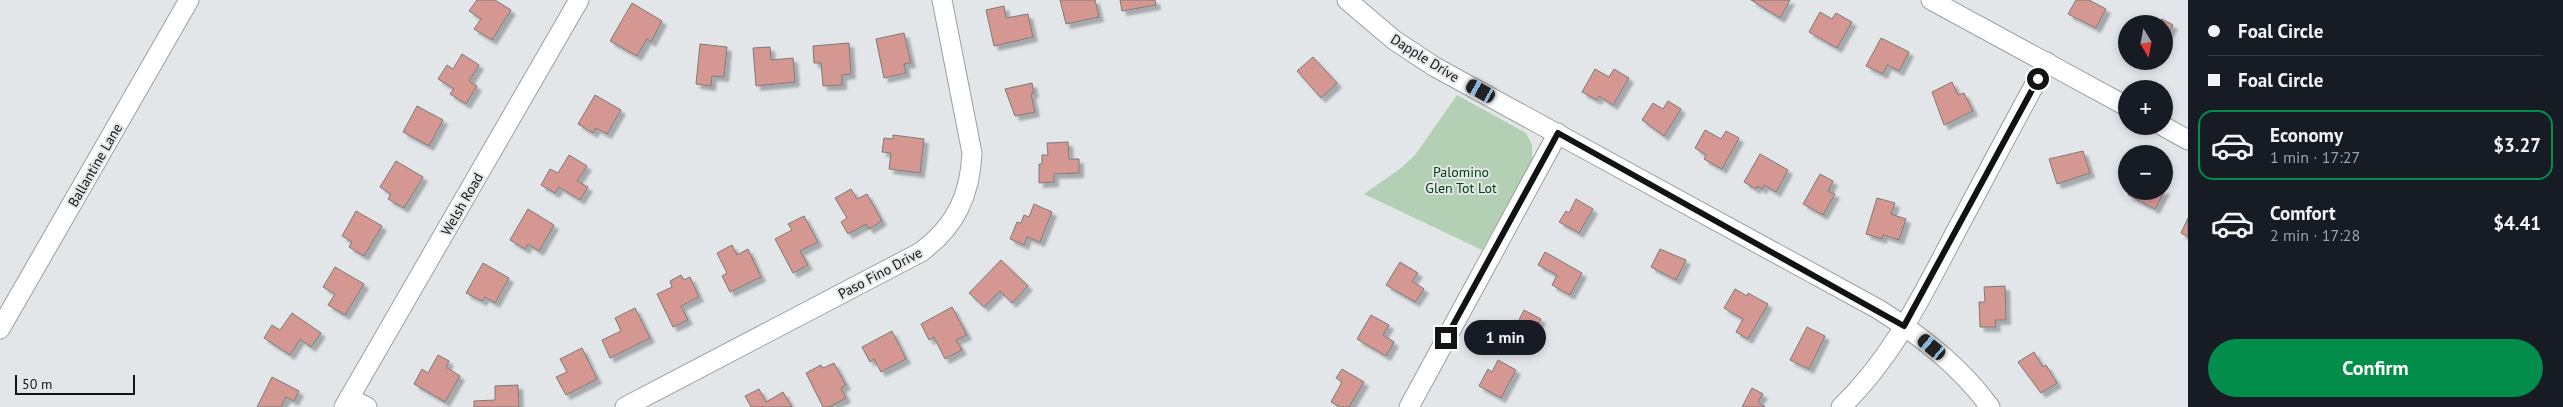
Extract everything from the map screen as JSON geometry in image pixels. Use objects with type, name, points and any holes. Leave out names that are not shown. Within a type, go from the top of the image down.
[{"type":"street","name":"Ballantine Lane","points":[[2,324],[189,0]]},
{"type":"street","name":"Welsh Road","points":[[347,402],[579,0]]},
{"type":"street","name":"Paso Fino Drive","points":[[625,407],[921,252],[950,225],[965,198],[971,176],[972,153],[942,0]]},
{"type":"street","name":"Dapple Drive","points":[[1347,0],[1370,22],[1414,54],[1904,326],[1943,356],[1990,407]]},
{"type":"street","points":[[1931,0],[2118,102]]},
{"type":"street","points":[[1841,407],[1862,387],[1885,358],[2046,62]]},
{"type":"street","points":[[2173,132],[2188,140]]},
{"type":"street","points":[[1409,407],[1558,133]]},
{"type":"street","points":[[347,402],[367,407]]},
{"type":"green space","name":"Palomino Glen Tot Lot","points":[[1457,95],[1526,133],[1532,145],[1532,163],[1482,250],[1364,194],[1401,168],[1415,155]]},
{"type":"building","points":[[477,0],[495,0],[511,10],[492,40],[474,29],[481,19],[469,11]]},
{"type":"building","points":[[1060,0],[1095,0],[1099,17],[1066,24]]},
{"type":"building","points":[[1120,0],[1155,0],[1156,5],[1122,11]]},
{"type":"building","points":[[1751,0],[1790,0],[1780,18]]},
{"type":"building","points":[[2076,0],[2089,0],[2106,9],[2096,28],[2068,14]]},
{"type":"building","points":[[632,3],[662,21],[651,42],[647,39],[637,56],[610,41]]},
{"type":"building","points":[[1004,6],[1006,18],[1028,14],[1033,37],[994,46],[986,10]]},
{"type":"building","points":[[1820,12],[1832,19],[1836,13],[1852,22],[1837,48],[1809,32]]},
{"type":"building","points":[[904,33],[911,63],[904,64],[906,73],[884,78],[876,39]]},
{"type":"building","points":[[1881,38],[1909,52],[1899,71],[1887,65],[1883,74],[1866,66]]},
{"type":"building","points":[[849,43],[851,74],[842,75],[842,85],[823,86],[821,63],[814,63],[813,46]]},
{"type":"building","points":[[700,44],[727,47],[724,77],[712,76],[711,86],[696,84]]},
{"type":"building","points":[[770,47],[771,60],[793,58],[795,82],[756,86],[753,48]]},
{"type":"building","points":[[462,54],[479,65],[469,81],[477,86],[466,104],[450,94],[454,89],[438,79],[447,65],[453,69]]},
{"type":"building","points":[[1313,57],[1337,83],[1321,98],[1297,71]]},
{"type":"building","points":[[1595,69],[1609,77],[1614,69],[1629,78],[1613,105],[1599,96],[1597,100],[1582,92]]},
{"type":"building","points":[[1952,82],[1958,95],[1964,93],[1973,111],[1944,125],[1932,92]]},
{"type":"building","points":[[1032,83],[1034,93],[1031,94],[1035,112],[1015,116],[1005,89]]},
{"type":"building","points":[[595,95],[621,110],[607,134],[596,128],[593,133],[578,124]]},
{"type":"building","points":[[1668,101],[1681,109],[1664,136],[1642,120],[1653,103],[1663,109]]},
{"type":"building","points":[[417,106],[443,120],[429,146],[403,132]]},
{"type":"building","points":[[1705,130],[1721,139],[1726,131],[1739,138],[1722,169],[1704,159],[1706,155],[1695,148]]},
{"type":"building","points":[[893,135],[924,139],[920,173],[889,169],[891,153],[882,152],[884,138],[893,139]]},
{"type":"building","points":[[1068,142],[1069,159],[1079,159],[1079,173],[1054,174],[1054,182],[1039,183],[1039,164],[1042,164],[1042,155],[1048,155],[1047,143]]},
{"type":"building","points":[[2083,151],[2090,173],[2057,184],[2049,159]]},
{"type":"building","points":[[1760,154],[1788,170],[1776,192],[1764,185],[1762,189],[1757,186],[1756,189],[1744,182]]},
{"type":"building","points":[[569,155],[587,166],[577,181],[588,187],[580,200],[559,187],[555,193],[541,185],[550,169],[558,173]]},
{"type":"building","points":[[396,161],[423,177],[404,208],[388,199],[391,194],[380,187]]},
{"type":"building","points":[[1820,174],[1833,181],[1828,191],[1835,194],[1823,215],[1803,204]]},
{"type":"building","points":[[851,189],[857,199],[867,194],[882,221],[869,229],[866,224],[848,234],[841,222],[847,218],[835,198]]},
{"type":"building","points":[[1877,198],[1895,203],[1891,214],[1906,219],[1899,240],[1883,235],[1882,239],[1866,234]]},
{"type":"building","points":[[1576,199],[1593,209],[1579,233],[1559,222],[1566,211],[1569,213]]},
{"type":"building","points":[[2138,200],[2160,200],[2155,209]]},
{"type":"building","points":[[1034,204],[1052,212],[1040,242],[1027,237],[1024,245],[1010,239],[1017,222],[1021,223],[1024,215],[1029,217]]},
{"type":"building","points":[[528,209],[554,225],[539,251],[528,244],[525,249],[510,240]]},
{"type":"building","points":[[356,211],[382,226],[364,256],[349,247],[352,242],[342,236]]},
{"type":"building","points":[[804,216],[818,242],[800,251],[808,265],[793,273],[775,239],[792,230],[788,224]]},
{"type":"building","points":[[2188,218],[2188,237],[2181,233]]},
{"type":"building","points":[[732,245],[737,255],[748,249],[761,277],[730,292],[722,276],[727,273],[717,253]]},
{"type":"building","points":[[1660,249],[1686,260],[1676,280],[1651,267]]},
{"type":"building","points":[[1545,252],[1582,273],[1570,295],[1552,285],[1557,275],[1538,265]]},
{"type":"building","points":[[1001,260],[1028,286],[1012,303],[1000,291],[984,307],[969,293]]},
{"type":"building","points":[[1400,262],[1418,273],[1412,281],[1424,289],[1415,302],[1386,285]]},
{"type":"building","points":[[483,263],[509,278],[495,303],[485,297],[482,301],[466,293]]},
{"type":"building","points":[[335,267],[364,284],[345,315],[328,305],[335,294],[323,287]]},
{"type":"building","points":[[681,275],[684,280],[690,277],[699,297],[681,306],[688,320],[673,327],[657,294],[672,287],[670,281]]},
{"type":"building","points":[[2005,286],[2006,320],[1995,320],[1996,327],[1980,327],[1979,302],[1985,302],[1984,287]]},
{"type":"building","points":[[1735,289],[1747,296],[1748,293],[1768,304],[1748,339],[1736,332],[1743,319],[1724,308]]},
{"type":"building","points":[[952,307],[967,335],[956,340],[962,350],[945,359],[934,337],[929,340],[921,324]]},
{"type":"building","points":[[635,308],[650,338],[610,358],[602,340],[621,331],[615,318]]},
{"type":"building","points":[[1524,310],[1541,319],[1532,336],[1537,339],[1534,346],[1508,332],[1514,320],[1518,322]]},
{"type":"building","points":[[292,313],[321,333],[311,347],[300,339],[290,355],[264,338],[272,325],[280,330]]},
{"type":"building","points":[[1371,315],[1389,325],[1383,335],[1394,342],[1386,356],[1357,339]]},
{"type":"building","points":[[1807,327],[1825,336],[1809,369],[1790,360]]},
{"type":"building","points":[[892,331],[906,359],[881,372],[874,359],[870,362],[862,347]]},
{"type":"building","points":[[582,348],[597,379],[566,395],[556,377],[567,372],[560,359]]},
{"type":"building","points":[[2034,352],[2043,367],[2046,365],[2057,383],[2041,393],[2018,362]]},
{"type":"building","points":[[438,355],[449,361],[446,367],[460,376],[445,402],[414,384],[422,369],[428,373]]},
{"type":"building","points":[[1498,360],[1516,370],[1501,398],[1479,386],[1488,369],[1492,372]]},
{"type":"building","points":[[834,363],[846,385],[841,388],[846,398],[829,407],[823,407],[806,373],[821,365],[823,368]]},
{"type":"building","points":[[1342,369],[1364,382],[1349,407],[1340,407],[1331,402],[1342,382],[1336,378]]},
{"type":"building","points":[[272,377],[299,391],[294,401],[286,397],[281,407],[257,407]]},
{"type":"building","points":[[518,385],[519,407],[474,407],[474,401],[495,400],[495,386]]},
{"type":"building","points":[[1752,388],[1763,394],[1758,402],[1765,407],[1742,407]]},
{"type":"building","points":[[759,389],[766,402],[783,392],[792,407],[751,407],[745,396]]},
{"type":"route","points":[[1446,338],[1558,133],[1878,309],[1904,326],[2038,79]]}]
